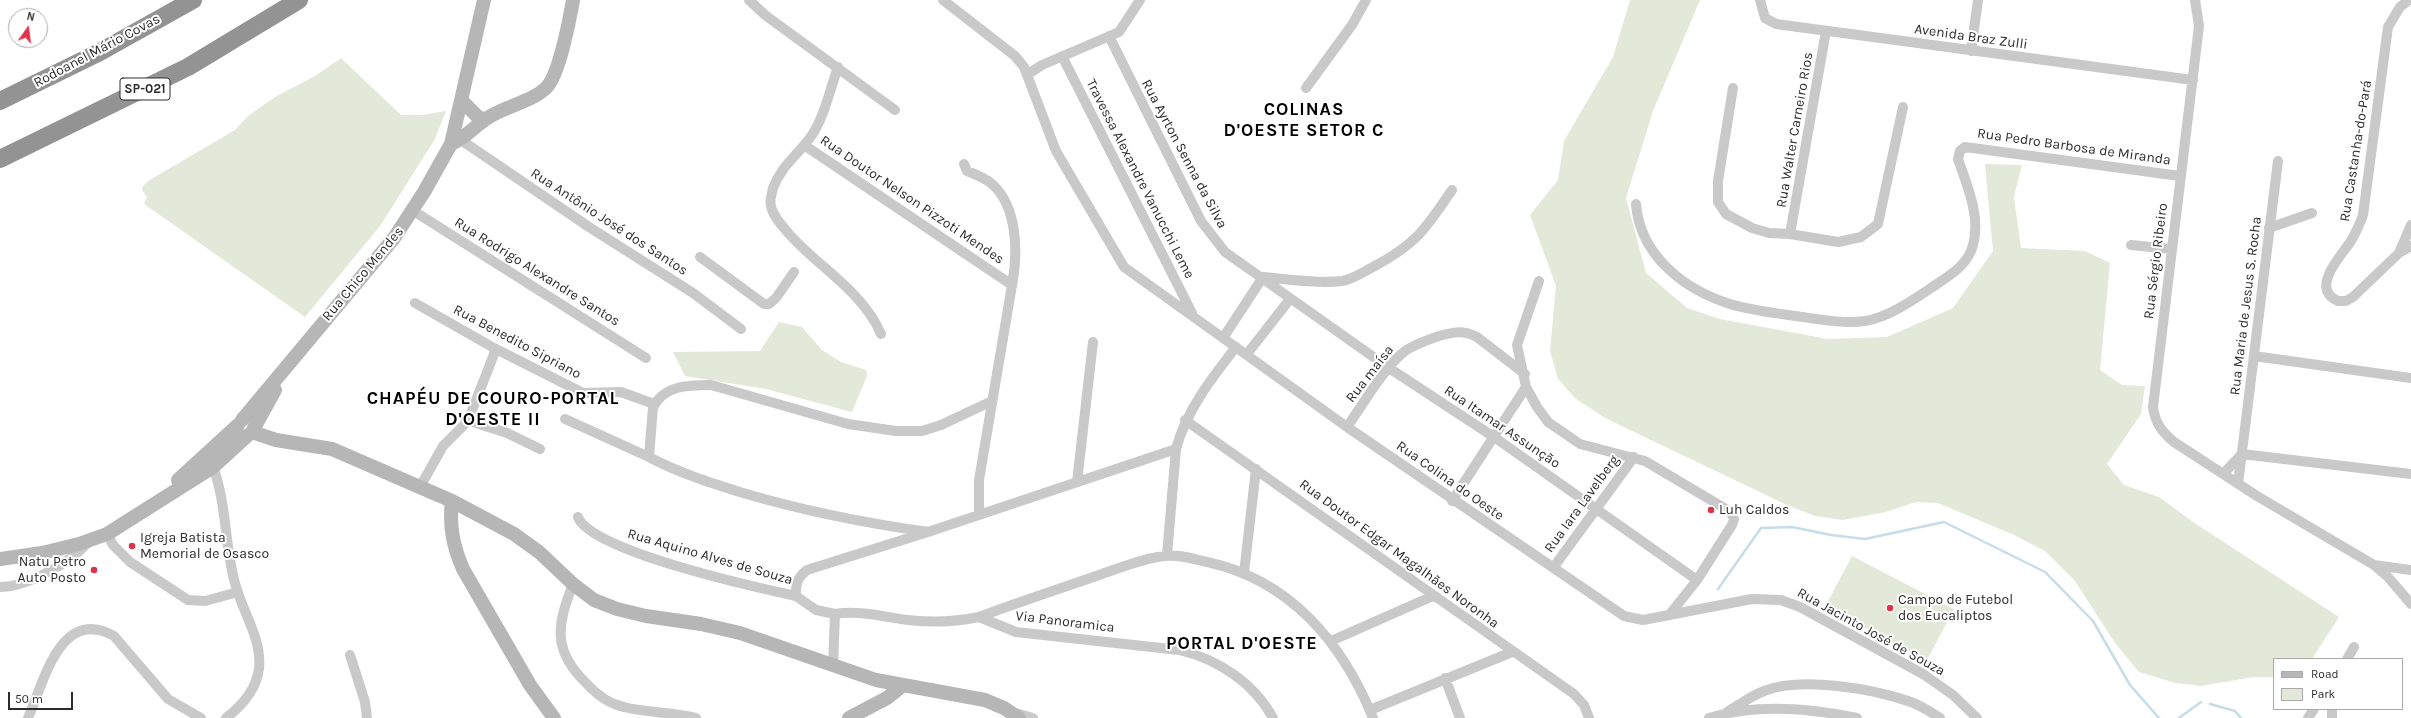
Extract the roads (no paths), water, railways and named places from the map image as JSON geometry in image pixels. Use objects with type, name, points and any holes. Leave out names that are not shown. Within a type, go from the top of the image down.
[{"type":"highway","name":"Rodoanel Mário Covas","points":[[0,101],[100,52],[193,0]]},
{"type":"highway","name":"SP-021","points":[[0,159],[188,67],[288,3]]},
{"type":"main road","name":"Rua Chico Mendes","points":[[456,142],[453,129],[462,101],[484,0]]},
{"type":"main road","name":"Rua Chico Mendes","points":[[247,428],[293,357],[394,238],[456,142],[486,119],[546,87],[555,72],[570,19],[573,0]]},
{"type":"main road","points":[[462,101],[479,118],[486,119]]},
{"type":"main road","points":[[0,559],[42,553],[89,541],[106,534],[158,500],[213,467],[247,428]]},
{"type":"main road","points":[[247,428],[276,440],[332,450],[452,501],[514,534],[539,552],[573,584],[594,600],[617,609],[646,616],[701,624],[740,633],[833,666],[902,686],[985,700],[1015,715]]},
{"type":"main road","points":[[158,500],[247,428]]},
{"type":"main road","points":[[452,501],[451,533],[454,549],[463,569],[530,685],[554,718]]},
{"type":"main road","points":[[848,718],[887,698],[902,686]]},
{"type":"street","points":[[749,0],[766,15],[895,110]]},
{"type":"street","points":[[944,0],[1015,56],[1028,74],[1042,65],[1119,32],[1140,0]]},
{"type":"street","points":[[1306,88],[1352,25],[1366,0]]},
{"type":"street","name":"Avenida Braz Zulli","points":[[1760,0],[1761,10],[1769,21],[1971,51],[2193,80]]},
{"type":"street","points":[[1971,51],[1978,0]]},
{"type":"street","name":"Rua Sérgio Ribeiro","points":[[2195,0],[2199,26],[2171,249],[2153,407],[2154,417],[2163,433],[2174,442],[2238,484],[2374,565]]},
{"type":"street","name":"Rua Castanha-do-Pará","points":[[2399,253],[2354,297],[2346,301],[2338,301],[2330,293],[2327,285],[2329,273],[2358,230],[2363,215],[2386,34],[2392,18],[2400,7],[2409,0]]},
{"type":"street","name":"Rua Walter Carneiro Rios","points":[[1790,234],[1826,30]]},
{"type":"street","name":"Rua Ayrton Senna da Silva","points":[[1109,36],[1201,221],[1211,237],[1225,252],[1290,298]]},
{"type":"street","name":"Travessa Alexandre Vanucchi Leme","points":[[1062,56],[1193,315]]},
{"type":"street","points":[[804,145],[818,124],[838,67]]},
{"type":"street","name":"Rua Colina do Oeste","points":[[1028,74],[1031,88],[1056,151],[1117,257],[1133,274],[1193,315],[1236,348],[1247,354],[1452,501],[1624,616],[1642,620],[1670,614]]},
{"type":"street","points":[[1733,88],[1718,181],[1718,202],[1726,214],[1752,228],[1769,233],[1790,234],[1838,242],[1861,236],[1878,224],[1903,107]]},
{"type":"street","name":"Rua Antônio José dos Santos","points":[[456,142],[693,293],[741,329]]},
{"type":"street","name":"Rua Doutor Nelson Pizzoti Mendes","points":[[881,334],[869,312],[854,295],[795,240],[776,217],[771,206],[771,197],[776,181],[785,165],[804,145],[1012,285]]},
{"type":"street","name":"Rua Pedro Barbosa de Miranda","points":[[1636,204],[1640,230],[1661,263],[1674,275],[1714,298],[1731,304],[1779,313],[1835,320],[1865,320],[1882,316],[1921,295],[1962,266],[1968,256],[1973,246],[1975,220],[1958,159],[1960,151],[1965,147],[2180,176]]},
{"type":"street","name":"Rua Maria de Jesus S. Rocha","points":[[2238,484],[2278,161]]},
{"type":"street","points":[[964,164],[967,171],[991,183],[1004,200],[1015,241],[1016,260],[979,480],[979,514]]},
{"type":"street","points":[[1223,338],[1263,278],[1331,282],[1344,281],[1358,275],[1399,253],[1413,243],[1452,190]]},
{"type":"street","name":"Rua Rodrigo Alexandre Santos","points":[[412,210],[646,358]]},
{"type":"street","points":[[2269,228],[2312,213]]},
{"type":"street","points":[[2399,253],[2411,225]]},
{"type":"street","points":[[2131,245],[2171,249]]},
{"type":"street","points":[[2399,253],[2411,246]]},
{"type":"street","points":[[700,257],[764,304],[769,304],[776,298],[794,272]]},
{"type":"street","points":[[1539,281],[1517,345],[1525,374],[1526,387],[1544,417],[1563,433],[1580,444],[1634,457],[1659,468],[1731,512],[1734,519],[1732,525],[1697,580],[1670,614]]},
{"type":"street","points":[[1247,354],[1290,298]]},
{"type":"street","name":"Rua Itamar Assunção","points":[[1290,298],[1389,368],[1494,437],[1697,580]]},
{"type":"street","name":"Rua Benedito Sipriano","points":[[415,303],[496,349],[583,393],[621,392],[654,404]]},
{"type":"street","name":"Rua maísa","points":[[1347,427],[1389,368],[1404,352],[1420,343],[1455,331],[1478,337],[1525,374]]},
{"type":"street","points":[[1077,482],[1093,342]]},
{"type":"street","points":[[1167,555],[1176,450],[1185,420],[1236,348]]},
{"type":"street","points":[[420,487],[443,446],[467,420],[496,349]]},
{"type":"street","points":[[2254,356],[2411,378]]},
{"type":"street","points":[[649,458],[651,418],[654,404],[665,392],[690,385],[711,385],[848,424],[896,431],[922,431],[941,425],[992,401]]},
{"type":"street","points":[[1452,501],[1526,387]]},
{"type":"street","points":[[566,419],[649,458],[709,482],[830,516],[928,532]]},
{"type":"street","points":[[467,420],[507,433],[540,449]]},
{"type":"street","name":"Rua Doutor Edgar Magalhães Noronha","points":[[1185,420],[1512,652],[1574,694],[1584,705],[1589,718]]},
{"type":"street","points":[[1176,450],[928,532],[807,570],[800,576],[797,582],[796,596],[816,610],[834,614],[852,613],[934,622],[948,622],[979,617],[1139,562],[1167,555],[1211,562],[1244,573],[1284,595],[1308,616],[1331,641],[1343,658],[1372,714],[1445,678],[1512,652]]},
{"type":"street","points":[[2223,474],[2242,454],[2411,474]]},
{"type":"street","name":"Rua Iara Lavelberg","points":[[1552,568],[1634,457]]},
{"type":"street","points":[[213,467],[221,495],[230,558],[238,592],[256,641],[259,667],[256,682],[251,693],[238,709],[226,718]]},
{"type":"street","points":[[1244,573],[1256,469]]},
{"type":"street","name":"Rua Aquino Alves de Souza","points":[[578,517],[586,528],[629,551],[728,580],[796,596]]},
{"type":"street","points":[[106,534],[130,562],[188,600],[206,601],[238,592]]},
{"type":"street","points":[[2,588],[57,567],[79,553],[89,541]]},
{"type":"street","points":[[2374,565],[2411,570]]},
{"type":"street","points":[[2374,565],[2388,577],[2411,604]]},
{"type":"street","points":[[573,584],[564,607],[560,628],[561,645],[566,660],[575,673],[607,700],[622,707],[696,718]]},
{"type":"street","points":[[1331,641],[1433,596]]},
{"type":"street","name":"Rua Jacinto José de Souza","points":[[1670,614],[1752,600],[1770,599],[1794,604],[1923,674],[1952,695],[1977,718]]},
{"type":"street","points":[[833,666],[834,614]]},
{"type":"street","name":"Via Panoramica","points":[[979,617],[1016,632],[1179,650],[1197,654],[1210,659],[1234,674],[1258,697],[1273,718]]},
{"type":"street","points":[[28,718],[57,651],[64,641],[82,630],[94,629],[104,631],[114,636],[168,698],[201,718]]},
{"type":"street","points":[[2348,658],[2354,647]]},
{"type":"street","points":[[350,655],[365,702],[367,718]]},
{"type":"street","points":[[1445,678],[1460,718]]},
{"type":"street","points":[[1709,718],[1727,712],[1764,691],[1798,684],[1818,684],[1895,697],[1912,702],[1940,718]]},
{"type":"street","points":[[1727,712],[1765,708],[1805,710],[1857,718]]},
{"type":"street","points":[[1015,715],[1033,718]]},
{"type":"waterway","points":[[1718,589],[1761,528],[1792,527],[1831,535],[1865,539],[1944,522],[2045,572],[2093,621],[2130,685],[2159,718]]},
{"type":"waterway","points":[[2179,718],[2201,702]]},
{"type":"waterway","points":[[2210,704],[2235,711],[2241,718]]},
{"type":"place","name":"Luh Caldos","points":[[1711,510]]},
{"type":"place","name":"Igreja Batista Memorial de Osasco","points":[[132,546]]},
{"type":"place","name":"Natu Petro Auto Posto","points":[[94,570]]},
{"type":"place","name":"Campo de Futebol dos Eucaliptos","points":[[1890,608]]},
{"type":"district","name":"COLINAS D'OESTE SETOR C","points":[[1304,120]]},
{"type":"district","name":"CHAPÉU DE COURO-PORTAL D'OESTE II","points":[[493,409]]},
{"type":"district","name":"PORTAL D'OESTE","points":[[1242,644]]}]
